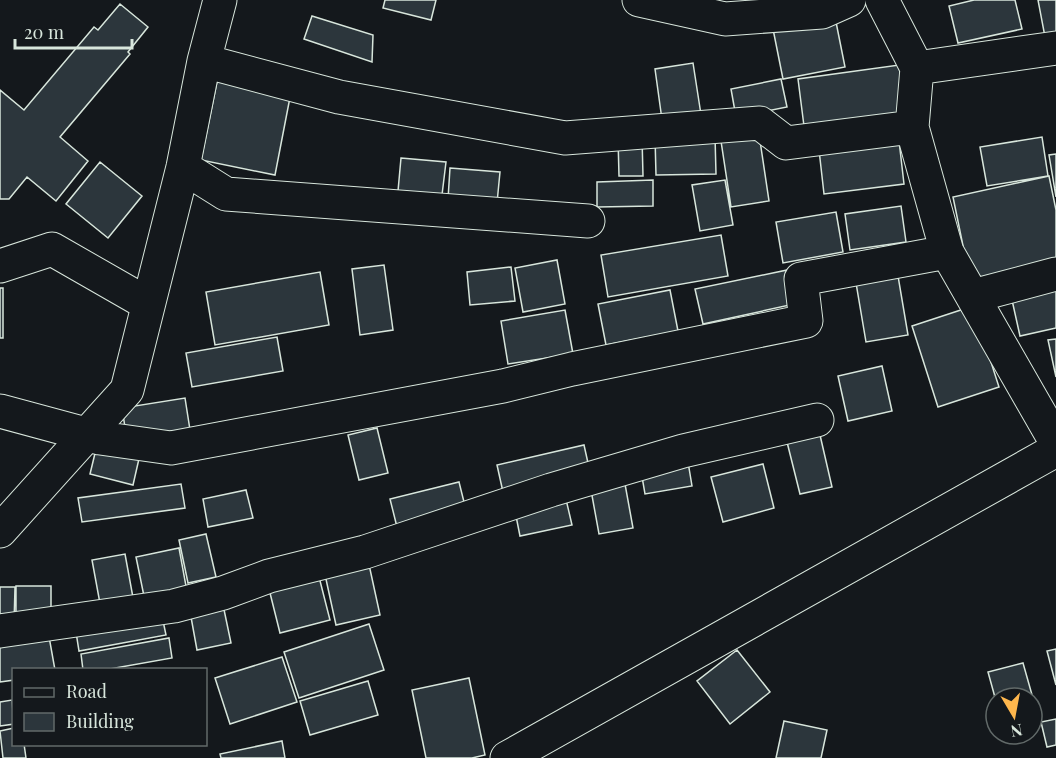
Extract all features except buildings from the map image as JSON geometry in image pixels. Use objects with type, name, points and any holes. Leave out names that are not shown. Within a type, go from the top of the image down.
[{"type":"street","points":[[0,531],[127,390],[183,167],[204,61],[220,0]]},
{"type":"street","points":[[639,0],[675,4],[725,19],[822,12],[849,0]]},
{"type":"street","points":[[882,0],[917,68],[912,127],[947,252],[1056,442]]},
{"type":"street","points":[[917,68],[1056,48]]},
{"type":"street","points":[[204,61],[339,97],[565,138],[760,123],[786,143],[912,127]]},
{"type":"street","points":[[183,167],[226,194],[588,221]]},
{"type":"street","points":[[0,266],[52,249],[147,304]]},
{"type":"street","points":[[0,411],[87,434],[171,448],[503,386],[572,369],[806,321],[801,279],[947,252]]},
{"type":"street","points":[[973,296],[1056,274]]},
{"type":"street","points":[[0,631],[174,606],[223,593],[268,576],[365,552],[551,490],[683,451],[818,420]]},
{"type":"street","points":[[507,758],[1056,450]]}]
